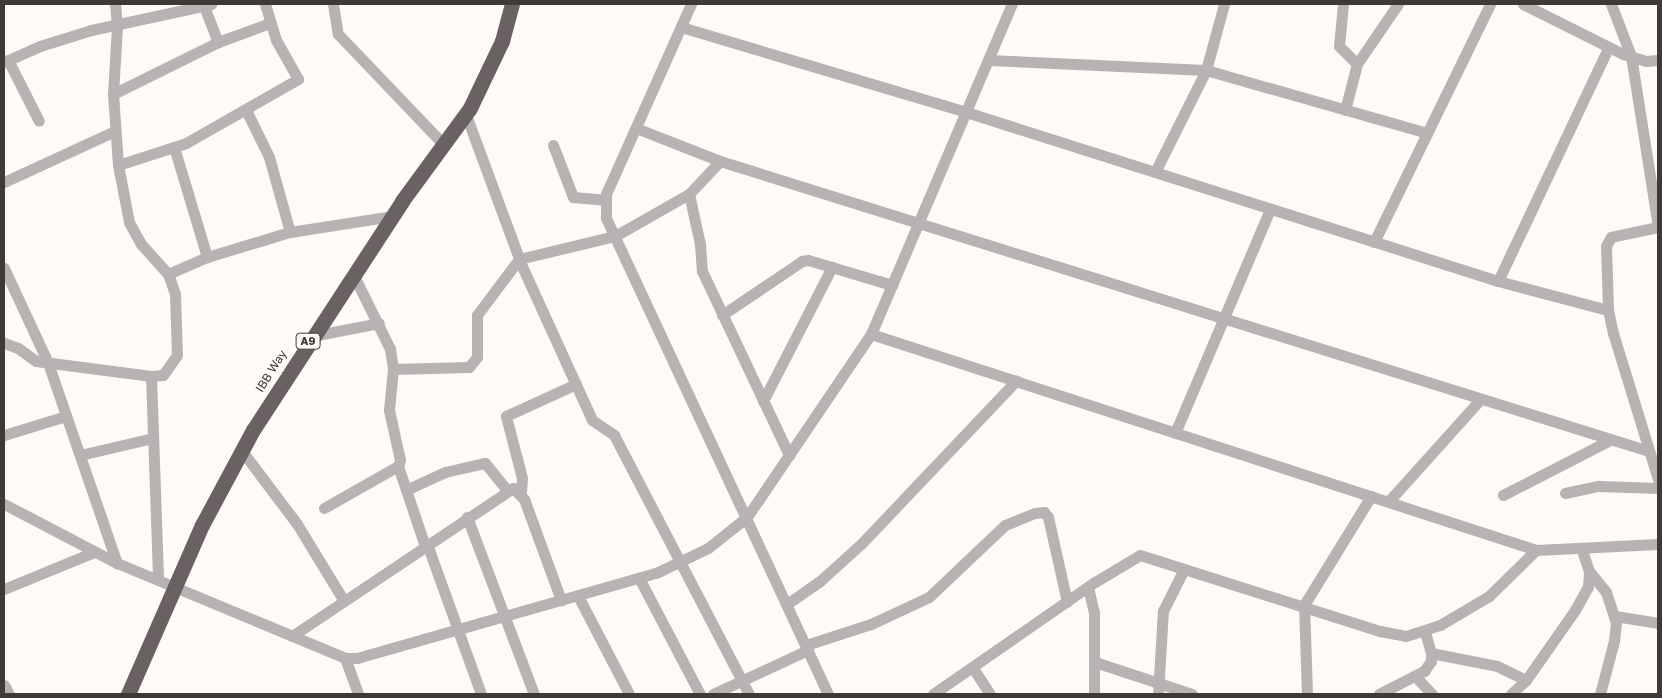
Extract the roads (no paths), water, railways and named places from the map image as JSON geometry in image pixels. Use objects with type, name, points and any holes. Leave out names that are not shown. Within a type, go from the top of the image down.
[{"type":"highway","name":"IBB Way","points":[[128,694],[202,525],[242,451],[312,336],[353,274],[392,216],[466,114],[495,58],[512,4]]},
{"type":"street","points":[[4,343],[18,348],[36,361],[151,376],[163,374],[177,355],[175,294],[168,274],[135,235],[129,222],[118,165],[113,94],[117,26],[115,4]]},
{"type":"street","points":[[118,165],[174,147],[246,110],[298,80],[270,23],[265,4]]},
{"type":"street","points":[[332,4],[338,34],[444,145]]},
{"type":"street","points":[[691,4],[605,200],[606,218],[747,516],[828,694]]},
{"type":"street","points":[[6,507],[117,563],[345,658],[357,658],[639,578],[708,548],[747,516],[871,334],[1012,4]]},
{"type":"street","points":[[1155,172],[1206,70],[1224,4]]},
{"type":"street","points":[[1343,4],[1339,46],[1357,64]]},
{"type":"street","points":[[1345,110],[1357,64],[1398,4]]},
{"type":"street","points":[[1374,242],[1490,4]]},
{"type":"street","points":[[1523,4],[1608,48],[1632,56],[1658,60]]},
{"type":"street","points":[[1611,4],[1632,56],[1658,227],[1607,240],[1608,310],[1658,479]]},
{"type":"street","points":[[39,121],[6,61],[74,36],[207,5],[218,42]]},
{"type":"street","points":[[113,94],[218,42],[270,23]]},
{"type":"street","points":[[681,27],[966,112],[1498,281],[1608,310]]},
{"type":"street","points":[[1498,281],[1608,48]]},
{"type":"street","points":[[988,60],[1206,70],[1427,133]]},
{"type":"street","points":[[246,110],[269,157],[290,232]]},
{"type":"street","points":[[466,114],[519,259],[592,420],[614,435],[749,694]]},
{"type":"street","points":[[636,128],[720,161],[1223,318],[1608,441],[1649,451]]},
{"type":"street","points":[[4,182],[115,132]]},
{"type":"street","points":[[553,145],[573,197],[605,200]]},
{"type":"street","points":[[174,147],[207,258]]},
{"type":"street","points":[[392,369],[438,370],[469,367],[477,357],[477,315],[519,259],[615,236],[689,194],[720,161]]},
{"type":"street","points":[[689,194],[700,244],[702,271],[789,455]]},
{"type":"street","points":[[1175,433],[1270,209]]},
{"type":"street","points":[[168,274],[207,258],[290,232],[392,216]]},
{"type":"street","points":[[722,315],[802,261],[832,267],[892,285]]},
{"type":"street","points":[[763,401],[832,267]]},
{"type":"street","points":[[5,274],[48,363],[117,563]]},
{"type":"street","points":[[353,274],[379,323],[390,349],[392,369],[389,410],[400,460],[398,466],[456,630],[481,694]]},
{"type":"street","points":[[312,336],[379,323]]},
{"type":"street","points":[[871,334],[1536,550],[1582,550],[1658,544]]},
{"type":"street","points":[[151,376],[158,580]]},
{"type":"street","points":[[787,604],[820,581],[862,542],[1016,381]]},
{"type":"street","points":[[561,600],[521,492],[522,478],[506,416],[576,384]]},
{"type":"street","points":[[1388,502],[1480,400]]},
{"type":"street","points":[[4,435],[66,416]]},
{"type":"street","points":[[80,455],[154,438]]},
{"type":"street","points":[[1503,495],[1608,441]]},
{"type":"street","points":[[242,451],[297,524],[344,601]]},
{"type":"street","points":[[406,490],[445,472],[485,463],[507,490]]},
{"type":"street","points":[[324,508],[398,466]]},
{"type":"street","points":[[1565,493],[1598,486],[1658,488]]},
{"type":"street","points":[[292,636],[507,490],[513,488],[521,492]]},
{"type":"street","points":[[1308,694],[1304,605],[1371,496]]},
{"type":"street","points":[[712,694],[742,682],[807,647],[871,624],[929,597],[1005,525],[1035,513],[1044,512],[1048,516],[1067,602]]},
{"type":"street","points":[[468,517],[503,617],[534,694]]},
{"type":"street","points":[[936,694],[1067,602],[1140,555],[1304,605],[1380,631],[1406,636],[1425,632],[1489,596],[1536,550]]},
{"type":"street","points":[[1582,550],[1589,571],[1606,592],[1615,616],[1614,641],[1600,694]]},
{"type":"street","points":[[4,589],[94,552]]},
{"type":"street","points":[[1158,694],[1163,611],[1184,569]]},
{"type":"street","points":[[1511,694],[1526,680],[1588,587],[1589,571]]},
{"type":"street","points":[[639,578],[700,694]]},
{"type":"street","points":[[1092,585],[1097,662],[1094,694]]},
{"type":"street","points":[[578,596],[629,694]]},
{"type":"street","points":[[1615,616],[1658,623]]},
{"type":"street","points":[[1379,694],[1415,676],[1431,661],[1432,652],[1425,632]]},
{"type":"street","points":[[1432,652],[1497,666],[1526,680]]},
{"type":"street","points":[[345,658],[358,694]]},
{"type":"street","points":[[1097,662],[1192,694]]},
{"type":"street","points":[[973,668],[990,694]]},
{"type":"street","points":[[1415,676],[1432,694]]},
{"type":"street","points":[[1606,676],[1608,694]]},
{"type":"street","points":[[4,685],[9,694]]}]
